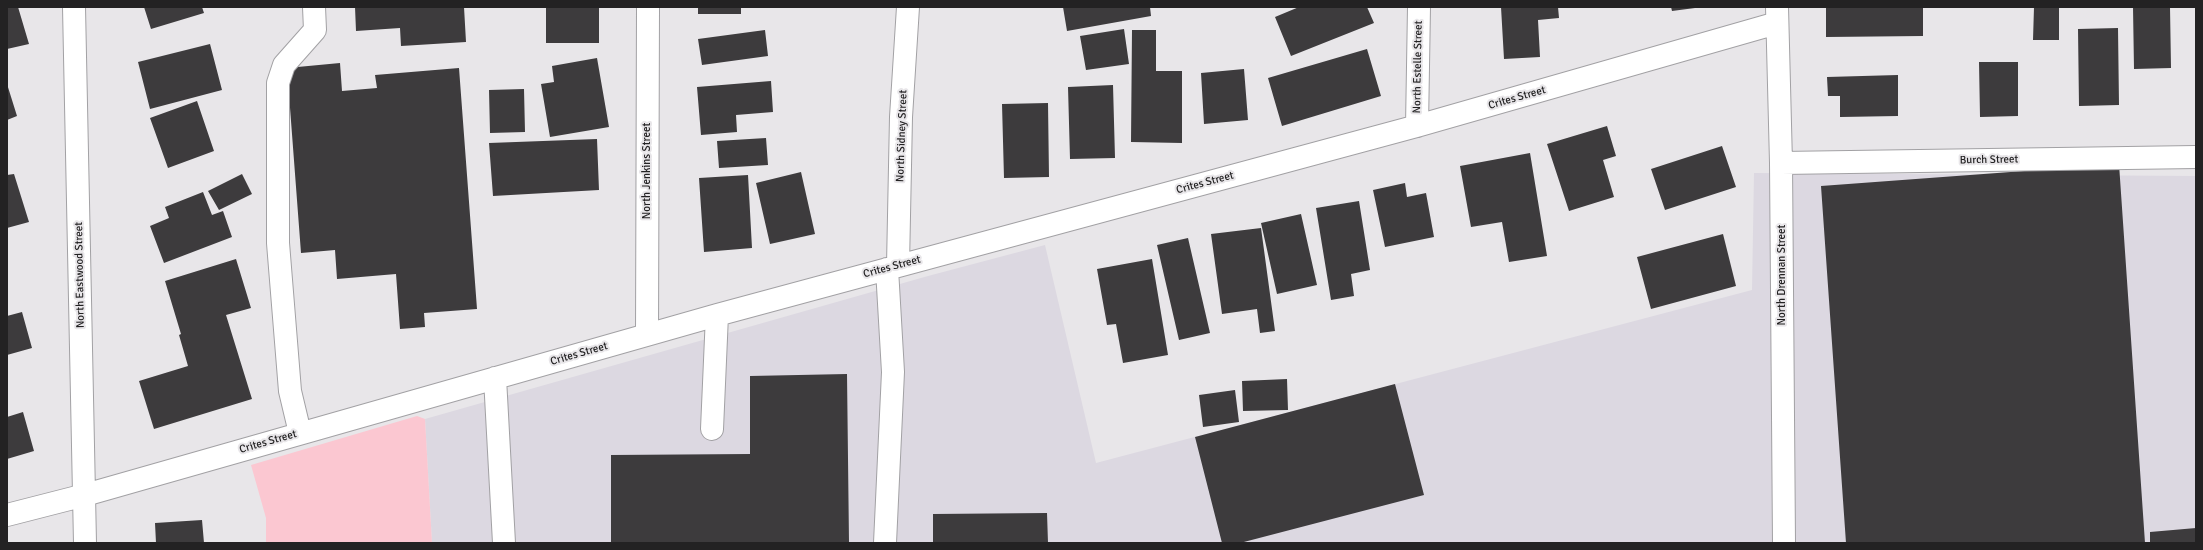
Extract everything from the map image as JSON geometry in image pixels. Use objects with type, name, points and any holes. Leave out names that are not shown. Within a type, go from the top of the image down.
[{"type":"street","name":"North Eastwood Street","points":[[74,7],[86,543]]},
{"type":"street","points":[[300,433],[290,391],[278,243],[278,83],[284,64],[315,30],[314,7]]},
{"type":"street","name":"North Jenkins Street","points":[[647,334],[648,7]]},
{"type":"street","name":"North Sidney Street","points":[[885,543],[894,372],[892,267],[908,7]]},
{"type":"street","name":"North Estelle Street","points":[[1417,126],[1419,7]]},
{"type":"street","name":"Crites Street","points":[[7,515],[85,495],[647,334],[1417,126],[1777,15]]},
{"type":"street","name":"North Drennan Street","points":[[1777,15],[1781,163],[1784,543]]},
{"type":"street","name":"Burch Street","points":[[1781,163],[2196,157]]},
{"type":"street","points":[[712,429],[717,315]]},
{"type":"street","points":[[495,378],[504,543]]},
{"type":"shaded area","points":[[1754,173],[2196,176],[2196,543],[432,543],[425,419],[928,276],[1045,245],[1096,463],[1752,290]]},
{"type":"shaded area","points":[[417,416],[425,419],[432,543],[266,543],[266,518],[251,465]]},
{"type":"building","points":[[7,7],[18,7],[29,44],[7,49]]},
{"type":"building","points":[[144,7],[202,7],[204,13],[151,29]]},
{"type":"building","points":[[355,7],[464,7],[466,42],[401,46],[400,28],[356,31]]},
{"type":"building","points":[[546,7],[599,7],[599,43],[546,43]]},
{"type":"building","points":[[698,7],[741,7],[741,14],[698,14]]},
{"type":"building","points":[[1063,7],[1150,7],[1151,16],[1067,31]]},
{"type":"building","points":[[1299,7],[1367,7],[1374,23],[1291,56],[1275,17]]},
{"type":"building","points":[[1501,7],[1558,7],[1559,18],[1538,20],[1540,57],[1504,59]]},
{"type":"building","points":[[1671,7],[1695,7],[1695,8],[1672,11]]},
{"type":"building","points":[[1826,7],[1923,7],[1923,36],[1826,37]]},
{"type":"building","points":[[2034,7],[2059,7],[2059,40],[2033,40]]},
{"type":"building","points":[[2133,7],[2170,7],[2171,68],[2134,69]]},
{"type":"building","points":[[2118,28],[2119,105],[2079,106],[2078,29]]},
{"type":"building","points":[[1124,29],[1129,64],[1086,70],[1080,36]]},
{"type":"building","points":[[765,30],[768,56],[702,65],[698,39]]},
{"type":"building","points":[[1132,30],[1156,30],[1156,71],[1182,71],[1182,143],[1131,142]]},
{"type":"building","points":[[210,44],[222,90],[150,109],[138,62]]},
{"type":"building","points":[[1367,49],[1381,96],[1282,126],[1268,78]]},
{"type":"building","points":[[597,58],[609,127],[550,137],[541,84],[554,82],[552,66]]},
{"type":"building","points":[[1979,62],[2018,62],[2018,116],[1980,117]]},
{"type":"building","points":[[340,63],[342,91],[377,88],[375,75],[459,68],[477,309],[424,313],[425,327],[400,329],[396,274],[337,279],[335,250],[301,253],[287,68]]},
{"type":"building","points":[[1244,69],[1248,120],[1204,124],[1201,73]]},
{"type":"building","points":[[1898,75],[1898,116],[1840,117],[1840,96],[1828,96],[1827,77]]},
{"type":"building","points":[[771,81],[773,112],[736,115],[737,132],[701,135],[697,87]]},
{"type":"building","points":[[7,84],[17,116],[7,120]]},
{"type":"building","points":[[1113,85],[1115,158],[1070,159],[1068,87]]},
{"type":"building","points":[[524,89],[525,132],[490,133],[489,90]]},
{"type":"building","points":[[197,101],[214,151],[168,168],[150,118]]},
{"type":"building","points":[[1048,103],[1049,177],[1004,178],[1002,104]]},
{"type":"building","points":[[1607,126],[1616,156],[1603,160],[1614,197],[1569,211],[1547,144]]},
{"type":"building","points":[[766,138],[768,165],[719,168],[717,141]]},
{"type":"building","points":[[597,139],[599,190],[493,196],[489,143]]},
{"type":"building","points":[[1722,146],[1736,187],[1665,210],[1651,169]]},
{"type":"building","points":[[1530,153],[1547,256],[1509,262],[1502,222],[1471,227],[1460,166]]},
{"type":"building","points":[[2119,164],[2145,543],[1846,543],[1821,186]]},
{"type":"building","points":[[801,172],[815,234],[770,244],[756,183]]},
{"type":"building","points":[[14,174],[29,222],[7,228],[7,175]]},
{"type":"building","points":[[242,174],[252,194],[219,210],[208,191]]},
{"type":"building","points":[[748,175],[752,248],[704,252],[699,178]]},
{"type":"building","points":[[1405,183],[1407,197],[1426,193],[1434,237],[1385,247],[1373,190]]},
{"type":"building","points":[[203,192],[212,215],[223,211],[232,237],[164,263],[150,226],[169,218],[165,207]]},
{"type":"building","points":[[1359,201],[1370,270],[1351,274],[1354,296],[1331,300],[1316,208]]},
{"type":"building","points":[[1301,214],[1317,285],[1277,294],[1261,223]]},
{"type":"building","points":[[1261,228],[1275,331],[1260,333],[1257,309],[1222,314],[1211,234]]},
{"type":"building","points":[[1723,234],[1736,286],[1651,309],[1637,257]]},
{"type":"building","points":[[1188,238],[1210,333],[1179,340],[1157,245]]},
{"type":"building","points":[[236,259],[251,308],[226,315],[252,399],[154,429],[139,381],[188,366],[179,335],[181,334],[165,281]]},
{"type":"building","points":[[1152,259],[1168,355],[1123,363],[1116,324],[1107,325],[1097,269]]},
{"type":"building","points":[[22,312],[32,348],[7,355],[7,316]]},
{"type":"building","points":[[847,374],[849,543],[611,543],[611,455],[750,454],[750,376]]},
{"type":"building","points":[[1287,379],[1288,410],[1243,411],[1242,381]]},
{"type":"building","points":[[1395,384],[1424,495],[1240,543],[1222,543],[1195,437]]},
{"type":"building","points":[[1235,390],[1239,422],[1203,427],[1199,395]]},
{"type":"building","points":[[23,412],[34,451],[7,459],[7,417]]},
{"type":"building","points":[[1047,513],[1048,543],[933,543],[933,514]]},
{"type":"building","points":[[202,520],[204,543],[156,543],[155,523]]},
{"type":"building","points":[[2196,528],[2196,543],[2150,543],[2150,532]]}]
